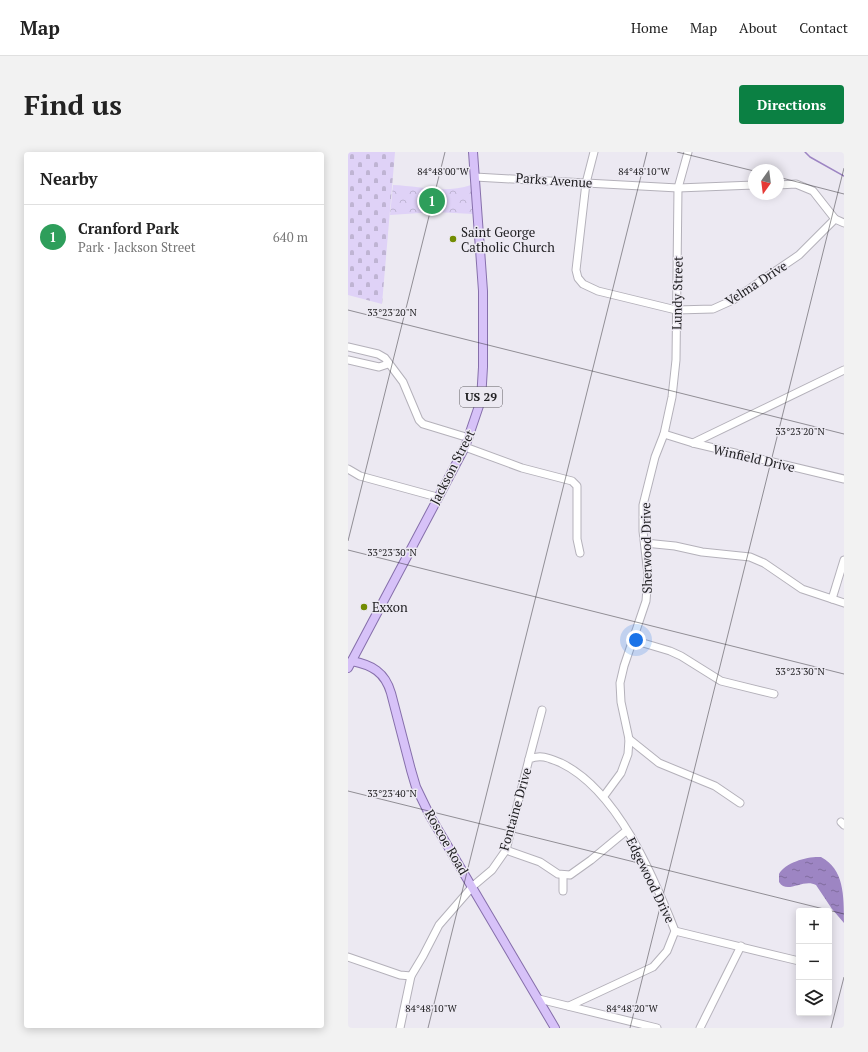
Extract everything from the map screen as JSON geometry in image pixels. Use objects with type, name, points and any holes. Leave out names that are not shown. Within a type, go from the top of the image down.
[{"type":"main road","name":"Jackson Street","points":[[349,663],[465,447],[481,400],[483,367],[483,291],[473,152]]},
{"type":"main road","name":"Roscoe Road","points":[[349,663],[372,666],[386,679],[416,787],[443,839],[473,886],[555,1028]]},
{"type":"street","points":[[586,183],[594,152]]},
{"type":"street","name":"Lundy Street","points":[[664,434],[672,397],[676,360],[678,188],[688,152]]},
{"type":"street","name":"Parks Avenue","points":[[474,177],[678,188],[748,185]]},
{"type":"street","name":"Velma Drive","points":[[586,183],[576,259],[576,272],[583,284],[598,291],[676,310],[713,309],[733,300],[799,255],[835,220]]},
{"type":"street","points":[[784,185],[796,184],[813,191],[835,220],[844,223]]},
{"type":"street","points":[[348,347],[381,355],[403,382],[421,422],[425,425],[469,438]]},
{"type":"street","points":[[348,360],[379,367],[388,364]]},
{"type":"street","points":[[693,443],[844,370]]},
{"type":"street","name":"Winfield Drive","points":[[664,434],[693,443],[844,479]]},
{"type":"street","name":"Sherwood Drive","points":[[604,796],[625,765],[629,738],[621,702],[620,683],[624,666],[646,602],[648,575],[643,530],[643,505],[655,457],[664,434]]},
{"type":"street","points":[[465,447],[522,468],[572,481],[576,486],[577,539],[580,553]]},
{"type":"street","points":[[348,470],[360,476],[438,497]]},
{"type":"street","points":[[645,543],[676,546],[702,552],[750,557],[764,563],[802,590],[844,603]]},
{"type":"street","points":[[832,599],[844,560]]},
{"type":"street","points":[[633,640],[670,651],[681,656],[721,681],[774,694]]},
{"type":"street","points":[[529,759],[542,710]]},
{"type":"street","points":[[629,738],[659,763],[715,786],[740,803]]},
{"type":"street","name":"Fontaine Drive","points":[[400,1028],[411,976],[423,956],[438,924],[473,886],[492,870],[506,850],[529,759],[537,756],[545,757],[571,768],[604,796]]},
{"type":"street","name":"Edgewood Drive","points":[[569,1006],[653,968],[667,951],[676,930],[637,846],[604,796]]},
{"type":"street","points":[[506,850],[540,862],[553,871],[564,876],[574,873],[626,831]]},
{"type":"street","points":[[563,891],[564,876]]},
{"type":"street","points":[[676,930],[796,960]]},
{"type":"street","points":[[700,1028],[741,946]]},
{"type":"street","points":[[348,959],[400,975],[411,976]]},
{"type":"street","points":[[539,999],[657,1028]]},
{"type":"green space","points":[[348,152],[395,152],[382,304],[348,295]]},
{"type":"green space","points":[[393,185],[432,189],[452,189],[471,185],[473,214],[435,212],[390,215]]},
{"type":"water","points":[[821,857],[829,862],[838,876],[843,893],[844,923],[832,909],[816,885],[806,883],[786,887],[782,886],[779,882],[779,874],[786,866],[804,859]]},
{"type":"waterway","points":[[805,152],[810,157],[844,176]]},
{"type":"place","name":"Cranford Park","points":[[432,201]]},
{"type":"place","name":"Saint George Catholic Church","points":[[453,239]]},
{"type":"place","name":"Exxon","points":[[364,607]]}]
